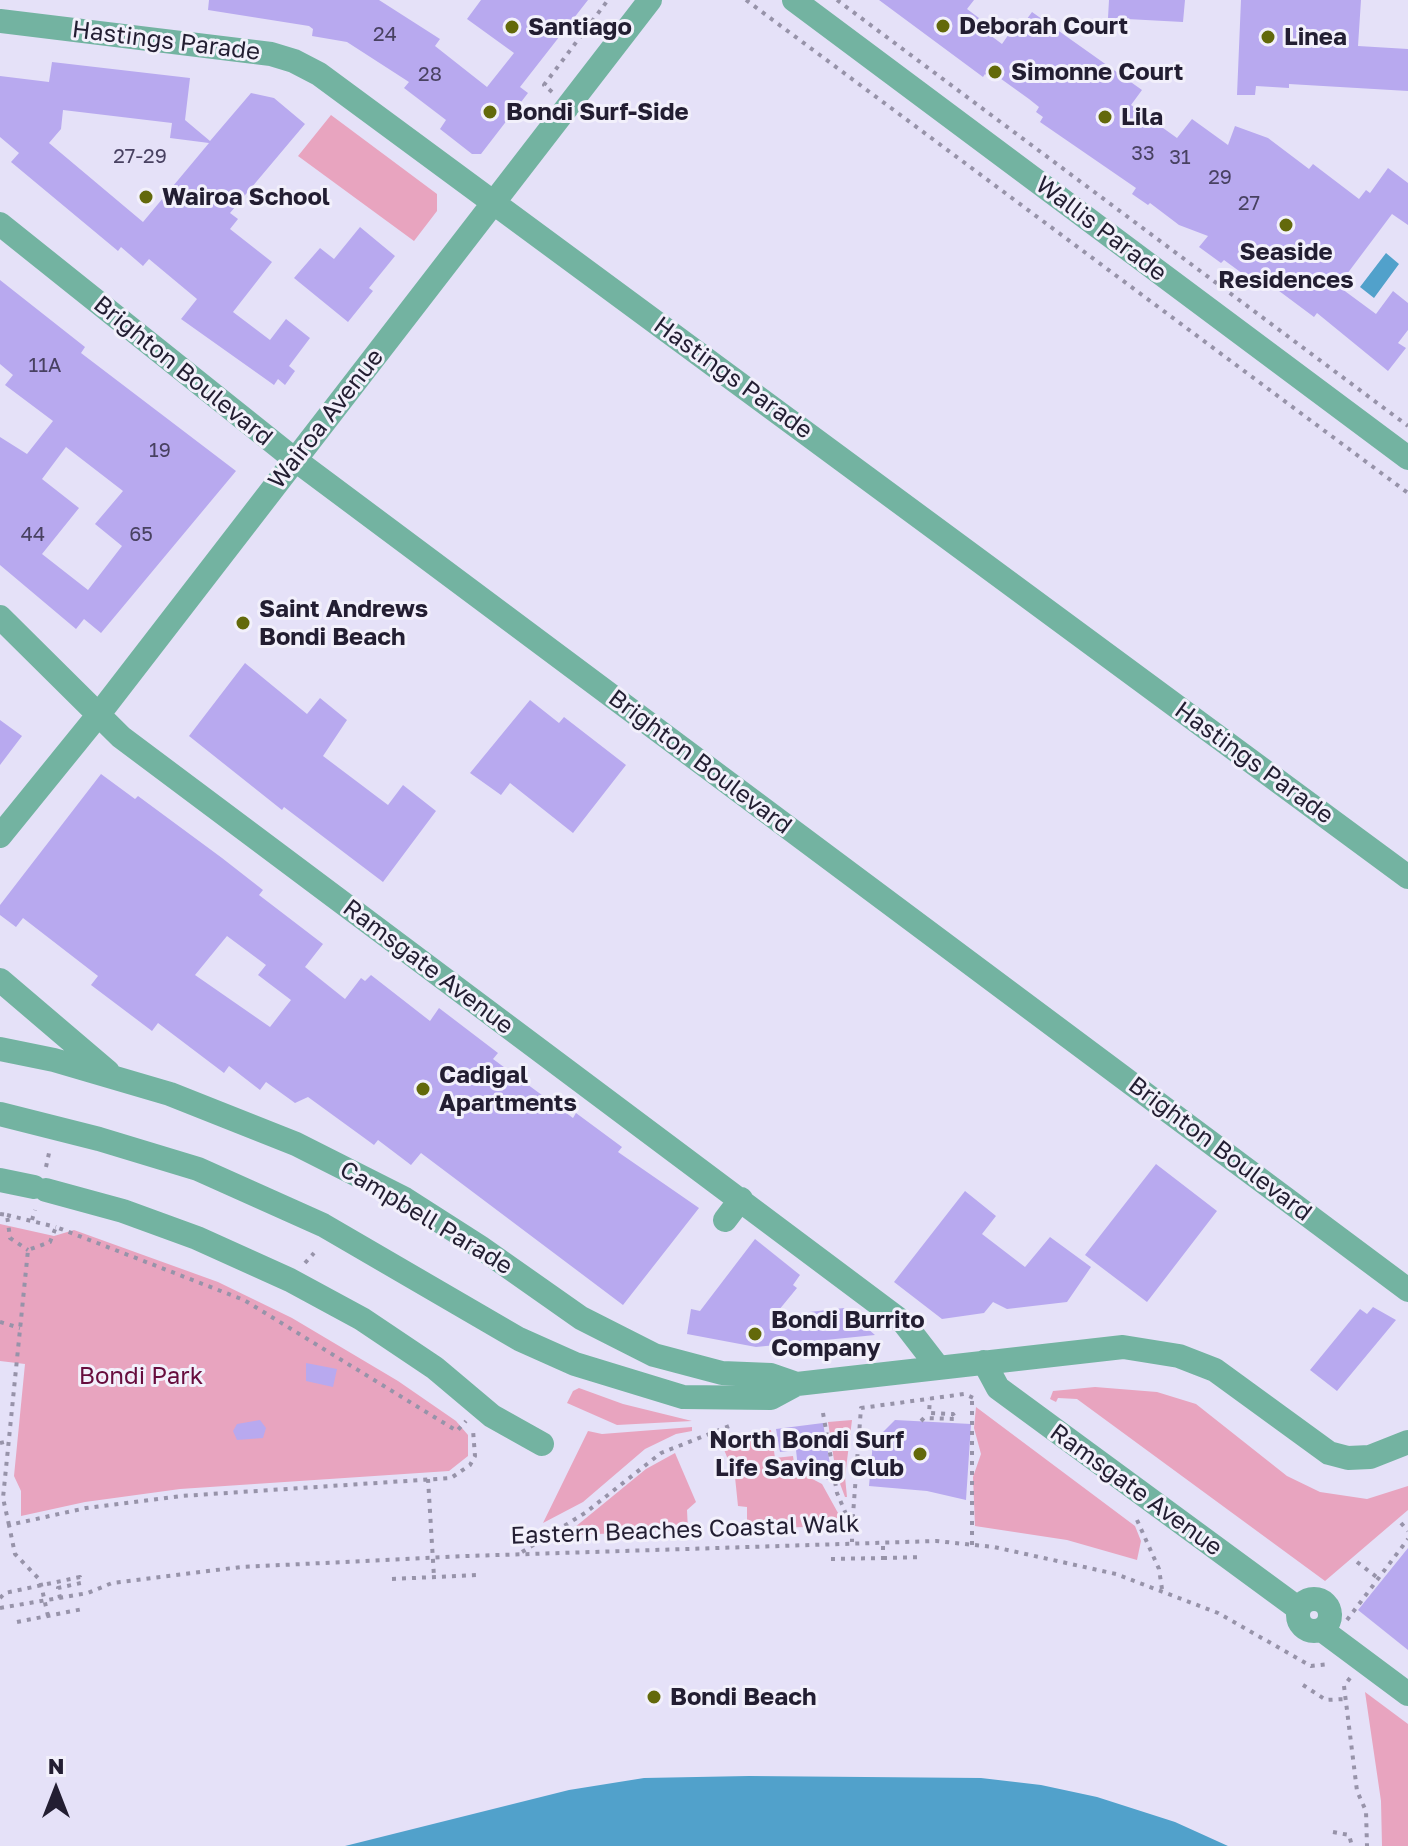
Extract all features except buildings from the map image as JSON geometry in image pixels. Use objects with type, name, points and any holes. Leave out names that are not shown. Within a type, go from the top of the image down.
[{"type":"street","name":"Wairoa Avenue","points":[[0,836],[99,714],[650,0]]},
{"type":"street","name":"Wallis Parade","points":[[794,0],[1408,458]]},
{"type":"street","name":"Hastings Parade","points":[[0,21],[271,54],[319,74],[1408,877]]},
{"type":"street","name":"Brighton Boulevard","points":[[0,224],[294,459],[1408,1290]]},
{"type":"street","name":"Ramsgate Avenue","points":[[0,617],[121,737],[904,1323],[938,1367]]},
{"type":"street","points":[[0,980],[113,1076]]},
{"type":"street","name":"Campbell Parade","points":[[0,1049],[113,1076],[254,1125],[338,1164],[417,1207],[581,1318],[617,1338],[688,1365],[722,1373],[771,1375],[797,1384]]},
{"type":"street","name":"Campbell Parade","points":[[0,1114],[99,1139],[198,1169],[323,1225],[519,1339],[575,1364],[642,1387],[683,1397],[771,1398],[797,1384],[938,1367],[1099,1348],[1161,1351],[1196,1361],[1237,1382],[1329,1453],[1348,1458],[1370,1457],[1408,1442]]},
{"type":"street","points":[[0,1180],[40,1189],[197,1238],[290,1280],[362,1319],[435,1368],[492,1416],[542,1444]]},
{"type":"street","points":[[725,1220],[741,1199]]},
{"type":"street","name":"Ramsgate Avenue","points":[[984,1362],[998,1388],[1299,1609],[1305,1602],[1314,1599],[1327,1605],[1330,1619],[1322,1630],[1342,1646]]},
{"type":"street","points":[[1342,1646],[1408,1694]]},
{"type":"path","points":[[569,105],[544,85],[608,0]]},
{"type":"path","points":[[746,0],[1408,493]]},
{"type":"path","points":[[837,0],[1408,426]]},
{"type":"path","points":[[0,1214],[33,1219],[56,1227],[244,1300],[457,1431],[466,1420],[477,1445],[470,1465],[451,1478],[181,1496],[86,1508],[9,1525]]},
{"type":"path","points":[[7,1215],[7,1231],[15,1244],[28,1250],[50,1242],[56,1227]]},
{"type":"path","points":[[0,1233],[7,1231]]},
{"type":"path","points":[[28,1250],[2,1508],[15,1554],[41,1585],[48,1616]]},
{"type":"path","points":[[308,1260],[314,1253]]},
{"type":"path","points":[[0,1322],[20,1328]]},
{"type":"path","points":[[972,1396],[971,1420],[975,1445],[972,1545]]},
{"type":"path","points":[[852,1542],[861,1408],[972,1396],[987,1406]]},
{"type":"path","points":[[921,1421],[924,1418],[956,1419],[953,1414],[929,1413],[930,1399]]},
{"type":"path","points":[[823,1413],[837,1493],[852,1528]]},
{"type":"path","points":[[520,1554],[585,1513],[661,1453],[732,1425]]},
{"type":"path","points":[[0,1443],[9,1441]]},
{"type":"path","points":[[428,1479],[434,1577]]},
{"type":"path","points":[[1128,1514],[1137,1520],[1154,1555],[1162,1590]]},
{"type":"path","points":[[1401,1523],[1408,1531]]},
{"type":"path","points":[[1342,1646],[1347,1621],[1408,1539]]},
{"type":"path","points":[[883,1541],[883,1558]]},
{"type":"path","name":"Eastern Beaches Coastal Walk","points":[[0,1608],[60,1598],[112,1583],[171,1574],[433,1557],[883,1541],[972,1545],[1072,1562],[1162,1590],[1218,1613],[1311,1666],[1330,1663],[1342,1646]]},
{"type":"path","points":[[831,1559],[922,1557]]},
{"type":"path","points":[[1357,1562],[1378,1578]]},
{"type":"path","points":[[392,1579],[478,1575]]},
{"type":"path","points":[[0,1598],[5,1593],[80,1577],[81,1583],[58,1588],[60,1598]]},
{"type":"path","points":[[17,1622],[83,1609]]},
{"type":"path","points":[[1350,1678],[1344,1686],[1345,1699],[1357,1791],[1366,1811],[1367,1846]]},
{"type":"path","points":[[1303,1685],[1326,1700],[1345,1699]]},
{"type":"path","points":[[1333,1832],[1349,1835],[1352,1846]]},
{"type":"green space","points":[[331,115],[437,194],[437,211],[414,241],[298,156]]},
{"type":"green space","name":"Bondi Park","points":[[0,1224],[54,1236],[74,1230],[218,1282],[292,1318],[398,1381],[456,1421],[468,1435],[468,1456],[449,1471],[180,1489],[85,1502],[21,1516],[21,1491],[14,1476],[25,1364],[0,1361]]},
{"type":"green space","points":[[1095,1387],[1157,1392],[1196,1404],[1287,1476],[1320,1492],[1367,1499],[1408,1486],[1408,1510],[1325,1581],[1077,1399],[1058,1398],[1056,1402],[1050,1399],[1053,1391]]},
{"type":"green space","points":[[579,1388],[623,1404],[692,1421],[617,1425],[567,1403],[573,1391]]},
{"type":"green space","points":[[976,1407],[1135,1526],[1141,1541],[1137,1560],[1067,1540],[975,1526],[973,1477],[981,1454],[974,1428]]},
{"type":"green space","points":[[852,1420],[845,1497],[836,1473],[828,1422]]},
{"type":"green space","points":[[692,1427],[692,1431],[676,1434],[645,1449],[583,1502],[543,1523],[588,1431],[602,1434]]},
{"type":"green space","points":[[771,1430],[775,1458],[793,1456],[795,1470],[822,1484],[843,1522],[841,1526],[832,1526],[832,1519],[810,1520],[810,1527],[747,1528],[747,1507],[738,1506],[735,1477],[719,1437]]},
{"type":"green space","points":[[675,1453],[696,1502],[687,1510],[688,1530],[575,1535],[575,1527],[646,1469]]},
{"type":"green space","points":[[1365,1692],[1408,1724],[1408,1846],[1382,1846],[1381,1801]]},
{"type":"water","points":[[1386,253],[1399,264],[1374,298],[1360,287]]},
{"type":"water","points":[[644,1778],[981,1778],[1041,1785],[1097,1797],[1175,1822],[1228,1846],[345,1846],[569,1790]]},
{"type":"place","name":"Deborah Court","points":[[943,26]]},
{"type":"place","name":"Santiago","points":[[512,27]]},
{"type":"place","name":"Linea","points":[[1268,37]]},
{"type":"place","name":"Simonne Court","points":[[995,72]]},
{"type":"place","name":"Bondi Surf-Side","points":[[490,112]]},
{"type":"place","name":"Lila","points":[[1105,117]]},
{"type":"place","name":"Wairoa School","points":[[146,197]]},
{"type":"place","name":"Seaside Residences","points":[[1286,225]]},
{"type":"place","name":"Saint Andrews Bondi Beach","points":[[243,623]]},
{"type":"place","name":"Cadigal Apartments","points":[[423,1089]]},
{"type":"place","name":"Bondi Burrito Company","points":[[755,1334]]},
{"type":"place","name":"North Bondi Surf Life Saving Club","points":[[920,1454]]},
{"type":"place","name":"Bondi Beach","points":[[654,1697]]}]
